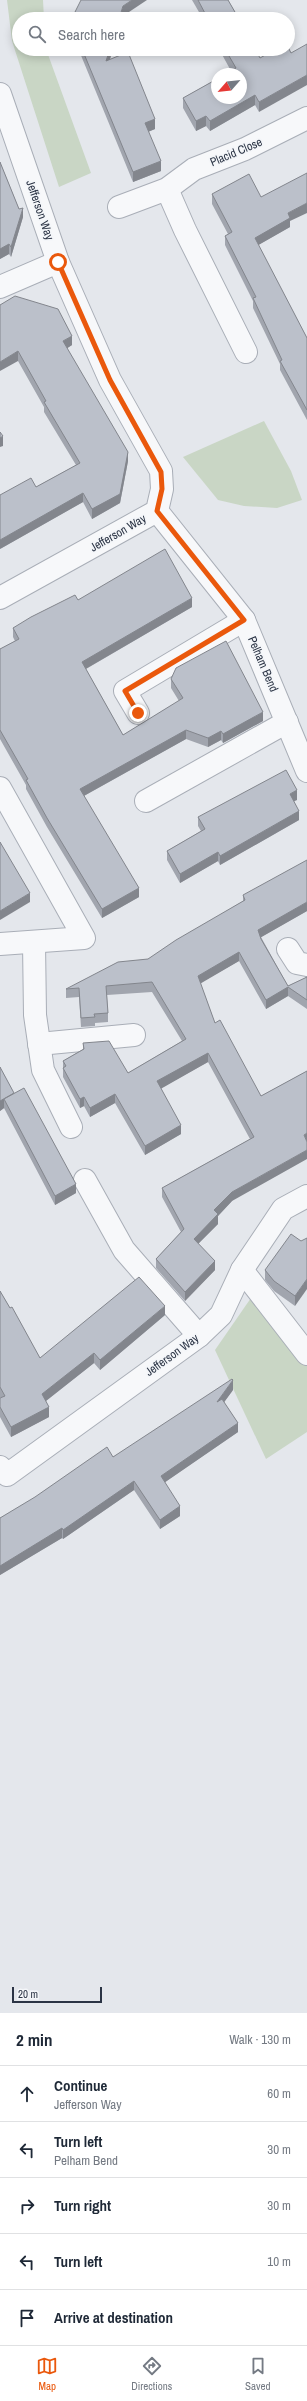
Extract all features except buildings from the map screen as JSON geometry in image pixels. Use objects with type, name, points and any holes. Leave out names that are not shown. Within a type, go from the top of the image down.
[{"type":"street","name":"Jefferson Way","points":[[0,94],[58,262],[110,380],[161,472],[162,489],[157,511],[0,598]]},
{"type":"street","name":"Placid Close","points":[[119,207],[167,189],[194,169],[245,149],[307,118]]},
{"type":"street","points":[[167,189],[185,230],[246,352]]},
{"type":"street","points":[[0,287],[58,262]]},
{"type":"street","name":"Pelham Bend","points":[[157,511],[244,620],[307,771]]},
{"type":"street","points":[[138,713],[125,691],[244,620]]},
{"type":"street","points":[[146,801],[287,722]]},
{"type":"street","points":[[0,788],[84,938],[34,944],[0,944]]},
{"type":"street","points":[[34,944],[35,1015],[43,1070],[71,1127]]},
{"type":"street","points":[[288,949],[297,963],[307,965]]},
{"type":"street","points":[[39,1044],[134,1035]]},
{"type":"street","points":[[85,1180],[124,1250],[199,1336]]},
{"type":"street","name":"Jefferson Way","points":[[2,1474],[199,1336],[221,1315],[242,1270],[282,1209],[307,1196]]},
{"type":"street","points":[[242,1270],[307,1354]]},
{"type":"green space","points":[[7,0],[43,0],[44,12],[12,12],[12,41]]},
{"type":"green space","points":[[17,56],[49,56],[91,173],[59,187]]},
{"type":"green space","points":[[264,421],[291,471],[302,500],[277,508],[244,506],[218,500],[183,457]]},
{"type":"green space","points":[[253,1295],[307,1365],[307,1432],[266,1459],[215,1350]]},
{"type":"route","points":[[58,262],[110,380],[161,472],[162,489],[157,511],[244,620],[125,691],[138,713]]}]
